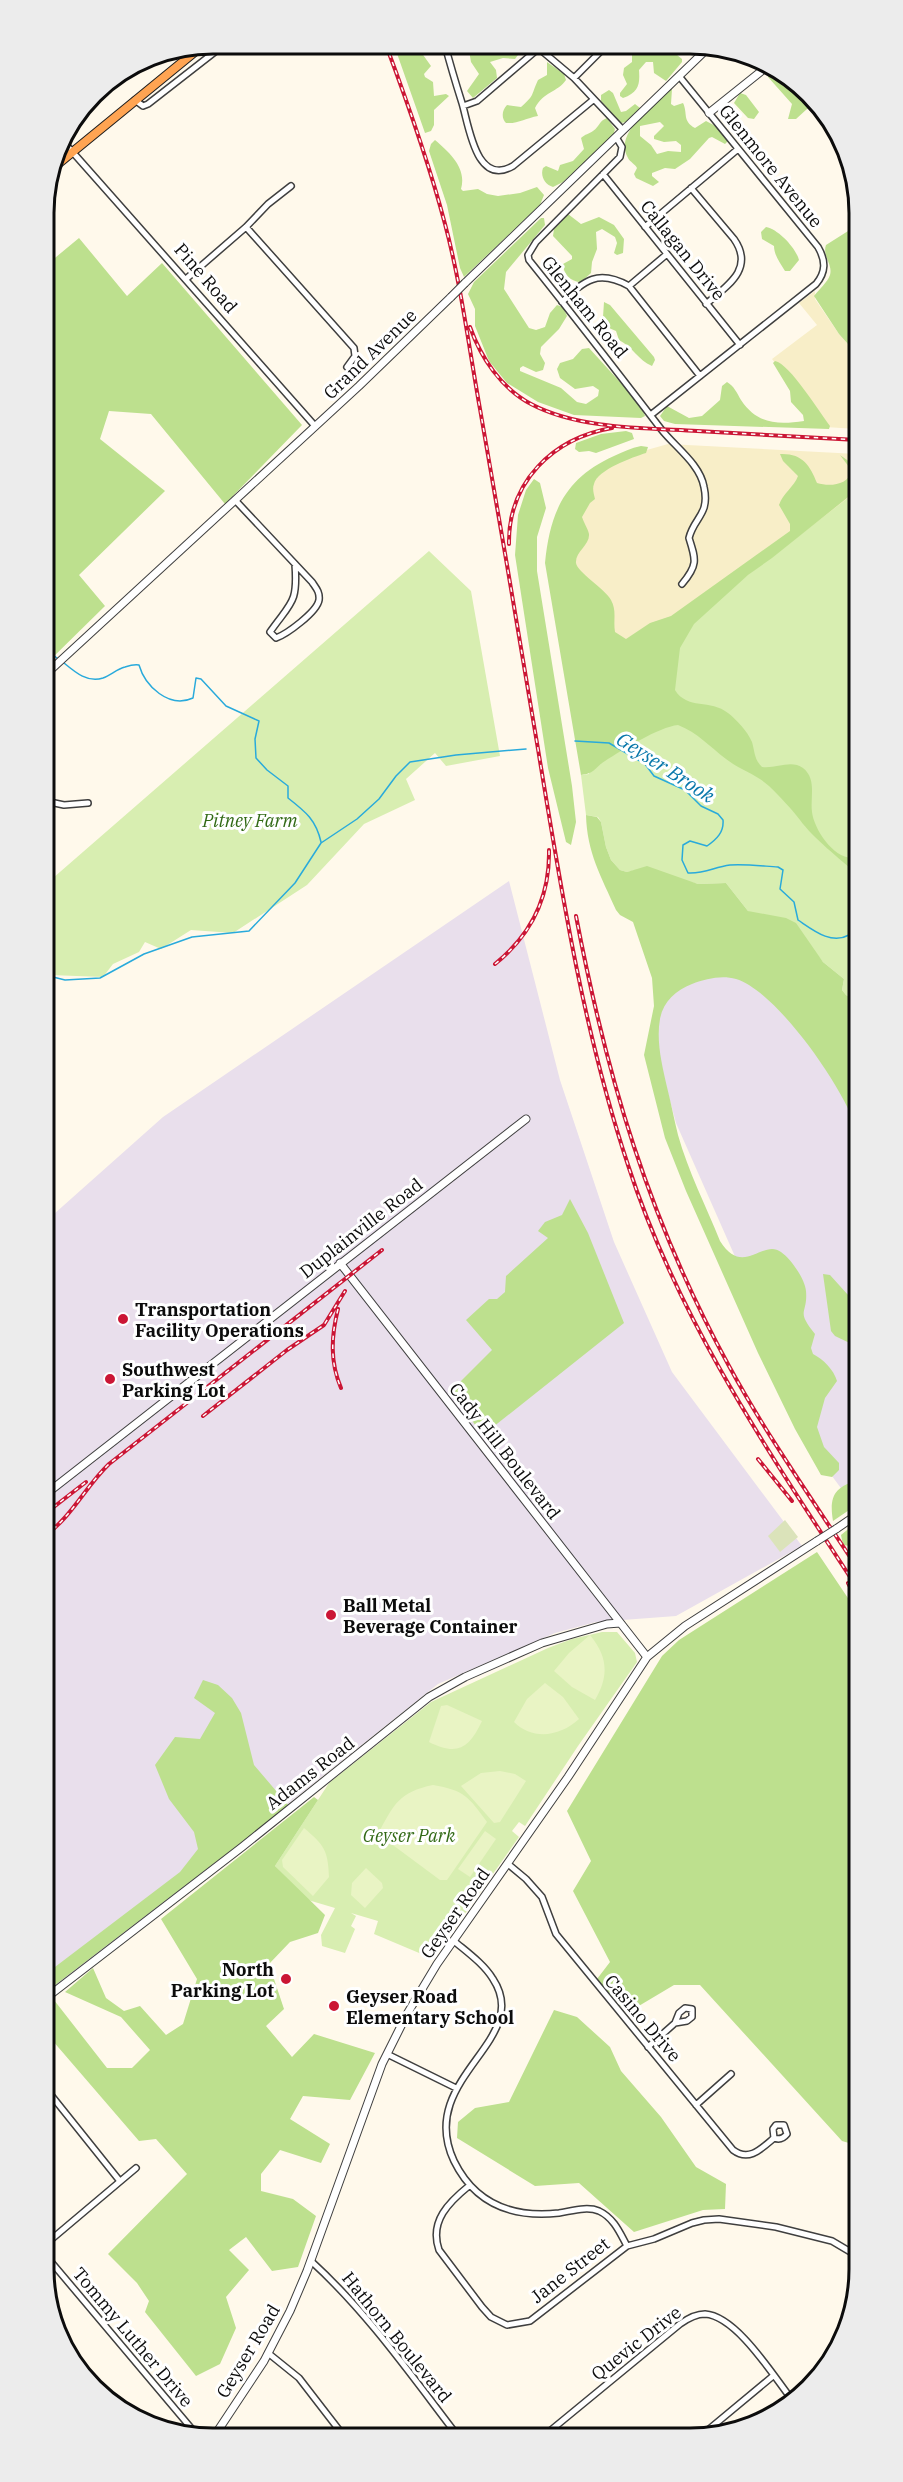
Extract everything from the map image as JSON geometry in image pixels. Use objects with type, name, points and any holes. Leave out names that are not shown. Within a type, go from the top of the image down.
[{"type":"highway","points":[[63,160],[189,56]]},
{"type":"street","points":[[135,100],[143,106],[148,104],[212,54]]},
{"type":"street","points":[[448,54],[476,153],[490,168],[499,171],[513,166],[593,100]]},
{"type":"street","points":[[463,106],[477,101],[530,54]]},
{"type":"street","points":[[546,54],[574,78],[623,130]]},
{"type":"street","points":[[574,78],[598,54]]},
{"type":"street","name":"Grand Avenue","points":[[54,667],[315,426],[702,54]]},
{"type":"street","points":[[709,113],[762,71]]},
{"type":"street","name":"Glenmore Avenue","points":[[652,414],[816,284],[825,270],[824,258],[818,247],[680,76]]},
{"type":"street","name":"Glenham Road","points":[[616,137],[622,152],[620,157],[536,242],[528,255],[529,260],[652,414],[704,484],[706,497],[703,512],[689,538],[695,563],[682,584]]},
{"type":"street","name":"Pine Road","points":[[68,147],[315,426]]},
{"type":"street","points":[[645,227],[738,149]]},
{"type":"street","name":"Callagan Drive","points":[[603,174],[740,345]]},
{"type":"street","points":[[186,279],[291,186]]},
{"type":"street","points":[[691,188],[734,239],[740,247],[742,256],[736,277],[706,304]]},
{"type":"street","points":[[246,227],[354,348],[355,356],[347,367]]},
{"type":"street","points":[[628,286],[667,254]]},
{"type":"street","points":[[562,302],[579,286],[598,277],[610,277],[628,286],[700,376]]},
{"type":"street","points":[[235,500],[295,564],[317,590],[318,603],[290,631],[276,638],[270,632],[292,604],[297,588],[295,564]]},
{"type":"street","points":[[54,803],[64,805],[88,803]]},
{"type":"street","name":"Duplainville Road","points":[[54,1488],[526,1119]]},
{"type":"street","name":"Cady Hill Boulevard","points":[[340,1263],[647,1657]]},
{"type":"street","name":"Geyser Road","points":[[220,2428],[268,2353],[290,2311],[311,2261],[387,2054],[416,1998],[594,1739],[625,1688],[647,1657],[691,1622],[849,1520]]},
{"type":"street","name":"Adams Road","points":[[54,1992],[242,1847],[429,1697],[465,1677],[542,1643],[587,1629],[620,1623]]},
{"type":"street","name":"Casino Drive","points":[[508,1864],[537,1891],[548,1909],[556,1934],[739,2154],[752,2154],[774,2138]]},
{"type":"street","points":[[454,1941],[490,1973],[498,1987],[501,2002],[501,2014],[494,2036],[456,2088],[446,2120],[454,2160],[470,2185],[486,2201],[528,2215],[592,2209],[609,2217],[627,2246]]},
{"type":"street","points":[[648,2047],[675,2023]]},
{"type":"street","points":[[387,2054],[456,2088]]},
{"type":"street","points":[[696,2105],[731,2074]]},
{"type":"street","points":[[54,2100],[119,2180]]},
{"type":"street","points":[[54,2237],[135,2168]]},
{"type":"street","name":"Jane Street","points":[[470,2185],[444,2209],[436,2230],[436,2241],[439,2250],[482,2307],[491,2317],[507,2325],[530,2321],[627,2246],[654,2239],[692,2223],[719,2220],[776,2227],[832,2241],[849,2251]]},
{"type":"street","name":"Hathorn Boulevard","points":[[311,2261],[361,2311],[452,2428]]},
{"type":"street","name":"Tommy Luther Drive","points":[[54,2265],[189,2426]]},
{"type":"street","name":"Quevic Drive","points":[[554,2428],[680,2324],[701,2314],[722,2318],[728,2323],[788,2394]]},
{"type":"street","points":[[268,2353],[299,2378],[338,2428]]},
{"type":"street","points":[[713,2426],[773,2376]]},
{"type":"shaded area","points":[[815,291],[815,299],[849,345],[849,428],[825,427],[772,359],[817,325],[799,303]]},
{"type":"shaded area","points":[[668,444],[849,454],[849,853],[579,705],[557,564],[575,491],[622,457]]},
{"type":"shaded area","points":[[509,881],[560,1080],[614,1242],[672,1372],[802,1546],[676,1616],[596,1622],[555,1633],[438,1684],[54,1991],[54,1214],[163,1117]]},
{"type":"shaded area","points":[[736,949],[849,1043],[849,1499],[832,1476],[676,1123],[657,1053],[660,986]]},
{"type":"green space","points":[[397,54],[422,54],[431,66],[424,74],[433,82],[434,96],[446,94],[449,96],[434,110],[434,125],[431,131],[425,133]]},
{"type":"green space","points":[[470,54],[519,54],[515,59],[503,58],[490,62],[496,70],[497,78],[473,98],[467,91],[479,74],[471,62]]},
{"type":"green space","points":[[632,54],[676,54],[682,59],[666,81],[654,73],[653,62],[646,62],[639,70],[639,83],[635,90],[623,98],[620,93],[627,84],[623,75],[624,68],[632,62]]},
{"type":"green space","points":[[547,62],[564,74],[566,80],[538,103],[535,108],[538,116],[506,123],[503,116],[505,107],[507,105],[521,107],[529,100],[538,80],[547,75]]},
{"type":"green space","points":[[768,74],[787,87],[809,108],[796,119],[788,119],[792,104],[768,77]]},
{"type":"green space","points":[[669,89],[672,89],[671,104],[674,106],[683,103],[688,123],[695,128],[706,121],[719,129],[728,141],[725,144],[712,137],[709,138],[690,159],[675,169],[665,168],[652,173],[652,176],[659,182],[653,186],[636,178],[634,174],[637,168],[629,159],[625,149],[626,139],[637,120]],"holes":[[[660,122],[664,126],[654,136],[654,139],[664,142],[676,141],[681,145],[681,152],[668,151],[657,154],[651,145],[640,136],[640,126]]]},
{"type":"green space","points":[[609,90],[613,93],[621,112],[635,104],[640,108],[626,122],[621,123],[601,101],[601,95]]},
{"type":"green space","points":[[740,93],[746,95],[759,112],[754,119],[748,118],[734,103]]},
{"type":"green space","points":[[607,118],[615,129],[613,136],[563,182],[553,187],[548,184],[543,177],[543,168],[546,166],[558,171],[560,165],[573,161],[584,149],[581,138]]},
{"type":"green space","points":[[435,140],[456,162],[462,174],[461,189],[463,191],[478,189],[498,196],[520,193],[537,187],[544,195],[540,205],[464,277],[460,268],[447,205],[429,151]]},
{"type":"green space","points":[[568,214],[581,224],[599,217],[614,225],[624,239],[623,253],[617,255],[614,253],[617,243],[615,237],[602,229],[596,232],[597,249],[591,273],[581,282],[574,281],[566,274],[563,264],[572,259],[572,256],[553,236],[554,229]]},
{"type":"green space","points":[[541,218],[544,218],[545,225],[506,272],[504,289],[529,328],[536,330],[545,327],[550,313],[557,305],[563,307],[567,316],[559,329],[541,347],[540,354],[545,363],[543,370],[536,372],[523,366],[520,371],[561,388],[577,402],[586,404],[598,396],[599,390],[593,386],[575,389],[560,378],[557,369],[560,363],[573,359],[582,349],[589,348],[640,404],[645,416],[641,418],[574,415],[538,402],[507,383],[489,361],[475,326],[475,309],[468,294],[474,282]]},
{"type":"green space","points":[[766,227],[781,235],[797,255],[799,260],[790,271],[785,271],[776,256],[774,246],[762,239],[761,232]]},
{"type":"green space","points":[[849,230],[849,345],[814,296],[831,271],[825,253],[826,245]]},
{"type":"green space","points":[[79,238],[127,296],[162,263],[302,425],[225,504],[151,414],[109,411],[100,439],[165,491],[79,575],[105,606],[54,656],[54,259]]},
{"type":"green space","points":[[604,302],[610,305],[654,357],[652,366],[619,340],[616,331],[609,328],[608,321],[603,317]]},
{"type":"green space","points":[[775,361],[796,379],[830,426],[829,429],[675,424],[664,421],[660,416],[667,406],[689,418],[702,416],[720,400],[722,386],[727,382],[747,408],[761,418],[785,423],[804,421],[803,415],[791,402],[790,391],[773,363]]},
{"type":"green space","points":[[626,431],[632,433],[634,439],[596,453],[579,452],[575,449],[576,443],[601,434]]},
{"type":"green space","points":[[648,447],[646,453],[608,469],[594,484],[595,499],[582,517],[589,538],[576,559],[581,571],[611,600],[615,632],[626,639],[650,623],[671,616],[790,531],[790,524],[779,505],[798,476],[783,461],[780,454],[788,454],[804,461],[817,483],[833,485],[849,477],[849,496],[748,575],[694,624],[680,648],[675,690],[686,700],[714,706],[731,716],[750,738],[756,758],[762,767],[794,764],[807,772],[811,783],[812,812],[817,827],[827,844],[849,858],[849,867],[812,834],[769,786],[731,763],[697,736],[678,725],[641,740],[605,761],[592,772],[581,775],[545,563],[547,545],[556,513],[572,486],[597,465],[634,448]]},
{"type":"green space","points":[[840,455],[849,461],[849,467]]},
{"type":"green space","points":[[534,479],[540,483],[546,508],[537,537],[537,571],[572,786],[576,822],[571,845],[566,842],[548,768],[515,555],[518,515],[526,490]]},
{"type":"green space","points":[[849,497],[849,997],[842,990],[844,979],[823,962],[814,951],[748,911],[726,883],[698,884],[641,869],[627,872],[620,870],[611,860],[598,817],[586,815],[581,775],[589,774],[579,705]]},
{"type":"green space","name":"Pitney Farm","points":[[429,551],[471,591],[500,756],[446,766],[435,753],[406,779],[415,800],[364,824],[307,885],[233,933],[191,930],[161,949],[145,942],[139,952],[113,964],[103,977],[54,975],[54,877]]},
{"type":"green space","points":[[586,815],[597,817],[601,822],[611,860],[620,870],[627,872],[647,866],[698,884],[726,883],[748,911],[786,918],[796,923],[823,962],[844,979],[842,990],[849,997],[849,1111],[825,1069],[790,1022],[753,987],[736,979],[725,977],[708,979],[692,984],[676,993],[664,1007],[659,1027],[662,1062],[678,1135],[720,1241],[728,1252],[737,1256],[745,1257],[774,1249],[781,1252],[793,1264],[803,1281],[806,1291],[804,1316],[815,1334],[811,1348],[813,1354],[828,1365],[837,1381],[825,1398],[817,1427],[824,1447],[839,1463],[839,1470],[832,1477],[821,1475],[795,1429],[758,1353],[665,1138],[644,1055],[654,1006],[652,978],[633,922],[616,910],[600,875],[587,829]]},
{"type":"green space","points":[[570,1199],[588,1233],[624,1323],[483,1435],[450,1392],[492,1350],[466,1320],[489,1299],[497,1299],[505,1292],[506,1276],[548,1238],[538,1231],[545,1222],[562,1215]]},
{"type":"green space","points":[[823,1274],[830,1275],[849,1296],[849,1343],[835,1336],[831,1331]]},
{"type":"green space","points":[[849,1483],[849,1510],[833,1521],[833,1499],[843,1486]]},
{"type":"green space","points":[[785,1520],[798,1537],[780,1552],[768,1536]]},
{"type":"green space","points":[[849,1528],[849,1546],[843,1545],[841,1535]]},
{"type":"green space","points":[[817,1552],[849,1600],[849,2143],[842,2141],[700,1985],[674,1985],[627,2013],[597,1979],[610,1962],[573,1891],[591,1861],[567,1811],[662,1656],[679,1640]]},
{"type":"green space","name":"Geyser Park","points":[[602,1632],[617,1632],[635,1653],[637,1662],[525,1826],[519,1822],[512,1831],[519,1837],[431,1958],[374,1934],[378,1921],[351,1913],[356,1916],[351,1926],[355,1929],[345,1953],[322,1946],[321,1935],[335,1908],[308,1900],[275,1866],[329,1783],[431,1702],[548,1648],[572,1639]]},
{"type":"green space","points":[[590,1635],[600,1651],[604,1667],[603,1683],[595,1700],[572,1687],[554,1671],[569,1653]]},
{"type":"green space","points":[[203,1680],[218,1685],[232,1698],[241,1713],[254,1765],[289,1806],[54,1986],[54,1968],[180,1872],[198,1849],[194,1832],[169,1799],[155,1765],[175,1737],[200,1739],[215,1713],[194,1698]]},
{"type":"green space","points":[[545,1683],[563,1697],[579,1719],[556,1732],[538,1734],[514,1722],[527,1699]]},
{"type":"green space","points":[[447,1705],[482,1721],[467,1744],[455,1749],[447,1749],[429,1742],[441,1706]]},
{"type":"green space","points":[[500,1771],[515,1774],[526,1781],[500,1822],[494,1823],[461,1786],[481,1773]]},
{"type":"green space","points":[[433,1785],[452,1789],[465,1796],[487,1822],[447,1880],[440,1880],[378,1834],[393,1807],[399,1801],[412,1791]]},
{"type":"green space","points":[[314,1797],[318,1800],[275,1866],[325,1915],[318,1933],[290,1942],[269,1964],[284,2009],[266,2026],[292,2057],[314,2034],[375,2053],[350,2100],[303,2096],[290,2119],[330,2144],[321,2163],[280,2150],[261,2174],[261,2191],[293,2199],[316,2216],[298,2267],[272,2271],[246,2237],[229,2250],[249,2270],[226,2297],[236,2328],[220,2364],[196,2376],[145,2312],[149,2301],[137,2283],[108,2254],[187,2174],[156,2139],[139,2141],[54,2042],[54,2000],[107,2068],[132,2068],[150,2050],[121,2017],[65,1992],[93,1968],[106,1998],[124,2011],[140,2006],[166,2035],[183,2024],[197,1979],[161,1919]]},
{"type":"green space","points":[[304,1828],[324,1849],[327,1860],[329,1877],[313,1896],[283,1867],[282,1860]]},
{"type":"green space","points":[[485,1831],[496,1839],[470,1877],[458,1869]]},
{"type":"green space","points":[[366,1868],[382,1883],[383,1888],[365,1908],[351,1895],[352,1883]]},
{"type":"green space","points":[[554,2010],[577,2017],[610,2047],[621,2071],[661,2117],[696,2167],[726,2184],[725,2209],[703,2210],[634,2232],[579,2183],[535,2186],[457,2138],[458,2122],[475,2108],[509,2102]]},
{"type":"waterway","points":[[64,663],[92,679],[103,678],[119,669],[139,665],[152,688],[159,694],[175,700],[184,701],[193,698],[196,678],[201,679],[226,706],[259,721],[255,739],[256,758],[288,786],[288,798],[309,817],[321,842]]},
{"type":"waterway","name":"Geyser Brook","points":[[575,741],[609,743],[645,764],[654,776],[685,790],[701,806],[718,814],[723,824],[721,832],[714,841],[707,846],[690,841],[683,845],[682,860],[688,873],[730,865],[778,867],[783,870],[780,889],[794,902],[798,920],[822,935],[836,938],[849,935]]},
{"type":"waterway","points":[[54,977],[65,980],[100,978],[144,954],[192,937],[249,931],[295,883],[321,843],[357,819],[379,799],[410,762],[456,755],[526,749]]},
{"type":"waterway","name":"Geyser Brook","points":[[849,899],[849,935]]},
{"type":"railway","points":[[389,54],[432,179],[456,270],[565,907],[586,1011],[612,1114],[649,1222],[700,1332],[760,1436],[849,1575]]},
{"type":"railway","points":[[470,327],[486,361],[510,390],[531,404],[569,418],[634,428],[849,440]]},
{"type":"railway","points":[[509,544],[516,501],[538,467],[553,453],[571,442],[591,433],[612,428]]},
{"type":"railway","points":[[495,964],[519,941],[536,914],[546,884],[549,850]]},
{"type":"railway","points":[[576,916],[588,976],[617,1091],[634,1147],[676,1257],[729,1366],[759,1418],[849,1556]]},
{"type":"railway","points":[[54,1528],[109,1464],[382,1250]]},
{"type":"railway","points":[[203,1416],[287,1350],[324,1325],[345,1291]]},
{"type":"railway","points":[[338,1309],[334,1330],[333,1359],[341,1388]]},
{"type":"railway","points":[[758,1459],[792,1501]]},
{"type":"railway","points":[[54,1507],[86,1482]]},
{"type":"place","name":"Transportation Facility Operations","points":[[123,1319]]},
{"type":"place","name":"Southwest Parking Lot","points":[[110,1379]]},
{"type":"place","name":"Ball Metal Beverage Container","points":[[331,1615]]},
{"type":"place","name":"North Parking Lot","points":[[286,1979]]},
{"type":"place","name":"Geyser Road Elementary School","points":[[334,2006]]}]
